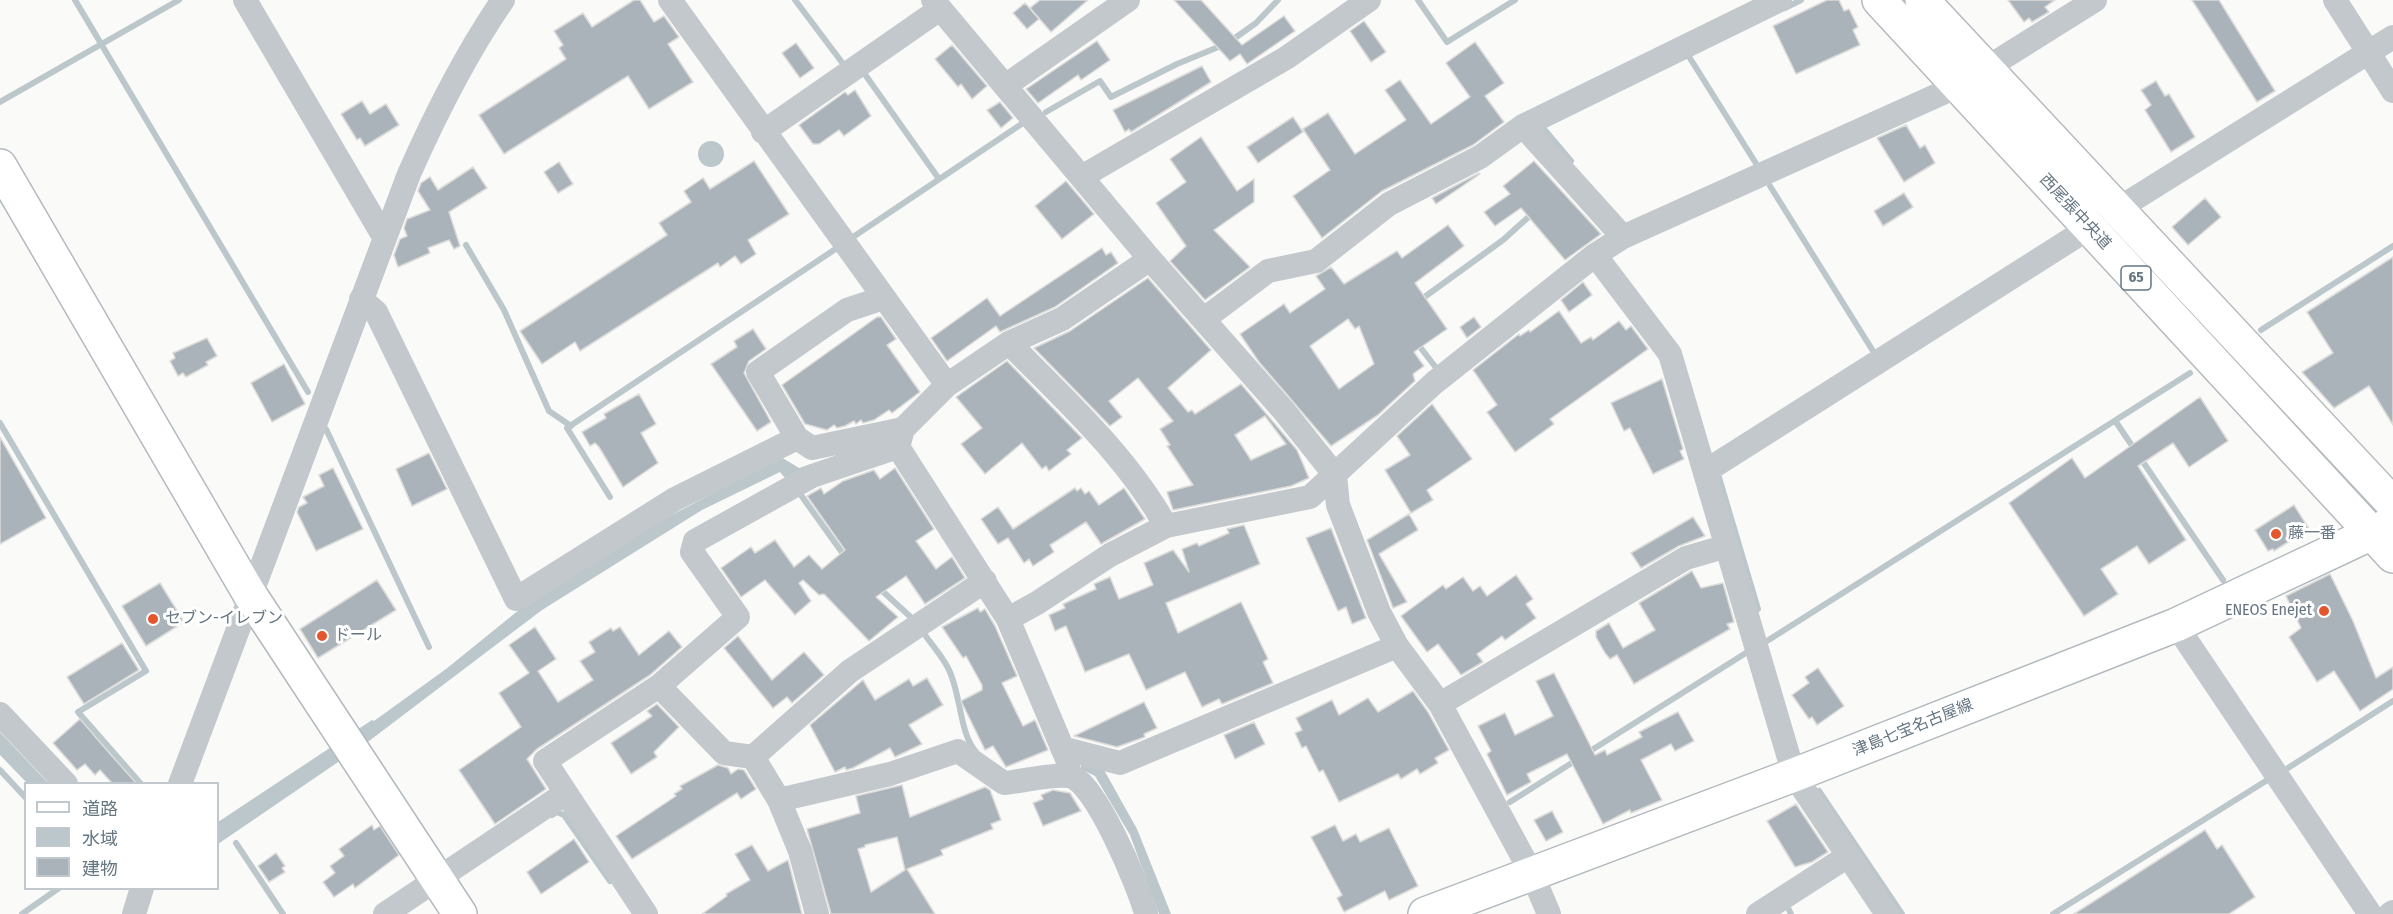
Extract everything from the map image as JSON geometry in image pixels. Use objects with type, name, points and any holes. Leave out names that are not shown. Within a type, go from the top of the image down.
[{"type":"main road","name":"西尾張中央道","points":[[1879,0],[2090,228],[2386,537]]},
{"type":"main road","name":"西尾張中央道","points":[[1922,0],[2393,504]]},
{"type":"main road","points":[[0,166],[249,593],[460,914]]},
{"type":"main road","name":"津島七宝名古屋線","points":[[1425,914],[1794,776],[2176,625],[2386,537]]},
{"type":"street","points":[[245,0],[384,237]]},
{"type":"street","points":[[180,782],[249,593],[384,237],[439,107],[475,41],[503,0]]},
{"type":"street","points":[[670,0],[947,385]]},
{"type":"street","points":[[1005,86],[1128,0]]},
{"type":"street","points":[[1083,176],[1286,58],[1369,0]]},
{"type":"street","points":[[1204,319],[1268,272],[1316,261],[1389,204],[1480,157],[1523,126],[1780,0]]},
{"type":"street","points":[[1008,620],[1110,555],[1166,526],[1310,497],[1434,383],[1595,255],[1623,237],[1958,86],[2094,0]]},
{"type":"street","points":[[2335,0],[2393,91]]},
{"type":"street","points":[[763,132],[936,4],[1083,176],[1150,259],[1284,411],[1335,475],[1338,505],[1379,612],[1397,646],[1440,704],[1532,874],[1549,914]]},
{"type":"street","points":[[2118,209],[2393,37]]},
{"type":"street","points":[[1523,126],[1623,237]]},
{"type":"street","points":[[1706,471],[2090,228]]},
{"type":"street","points":[[1595,255],[1670,354],[1794,776],[1887,914]]},
{"type":"street","points":[[646,914],[545,761],[659,686],[738,617],[692,552],[695,541],[812,476],[901,438],[947,385],[1009,343],[1062,318],[1150,259]]},
{"type":"street","points":[[883,298],[847,310],[758,372],[797,438],[812,448],[901,438]]},
{"type":"street","points":[[361,299],[376,312],[516,598],[675,499],[797,438]]},
{"type":"street","points":[[1009,343],[1101,434],[1149,495],[1166,526]]},
{"type":"street","points":[[901,438],[1008,620],[1067,764],[1082,783],[1116,838],[1146,914]]},
{"type":"street","points":[[1440,704],[1686,558],[1727,546]]},
{"type":"street","points":[[659,686],[724,753],[753,757],[850,670],[985,581]]},
{"type":"street","points":[[2176,625],[2370,914]]},
{"type":"street","points":[[779,800],[891,774],[958,751],[1004,783],[1067,764],[1120,763],[1397,646]]},
{"type":"street","points":[[0,714],[65,782]]},
{"type":"street","points":[[753,757],[779,800],[800,851],[817,914]]},
{"type":"street","points":[[385,914],[566,793]]},
{"type":"street","points":[[1758,914],[1848,856]]},
{"type":"street","points":[[134,914],[141,890]]},
{"type":"water","points":[[711,141],[720,145],[724,154],[720,163],[711,167],[702,163],[698,154],[702,145]]},
{"type":"water","points":[[885,441],[789,483],[780,472],[702,510],[542,610],[369,741],[219,843],[219,821],[372,720],[374,721],[446,669],[535,597],[636,534],[781,457],[799,468]]},
{"type":"water","points":[[0,732],[47,782],[26,782],[0,755]]},
{"type":"water","points":[[1081,762],[1104,770],[1137,829],[1171,914],[1159,914],[1130,835],[1095,776],[1081,769]]},
{"type":"building","points":[[634,0],[640,0],[654,22],[664,16],[679,37],[668,44],[693,82],[649,109],[628,76],[504,154],[479,115],[566,59],[559,48],[563,45],[554,31],[583,13],[592,27]]},
{"type":"building","points":[[1040,0],[1088,0],[1051,32],[1030,8]]},
{"type":"building","points":[[1174,0],[1201,0],[1242,45],[1284,16],[1295,31],[1247,64],[1240,54],[1230,61]]},
{"type":"building","points":[[1827,0],[1839,0],[1844,11],[1849,9],[1858,27],[1853,30],[1860,45],[1796,74],[1773,26]]},
{"type":"building","points":[[2008,0],[2055,0],[2045,7],[2049,12],[2032,22],[2029,18],[2024,22]]},
{"type":"building","points":[[2192,0],[2219,0],[2275,91],[2257,102]]},
{"type":"building","points":[[1025,3],[1039,19],[1027,29],[1013,13]]},
{"type":"building","points":[[1364,21],[1386,52],[1371,62],[1350,31]]},
{"type":"building","points":[[1097,41],[1110,60],[1081,80],[1078,75],[1038,103],[1026,89]]},
{"type":"building","points":[[1475,42],[1504,83],[1485,96],[1504,122],[1473,145],[1382,191],[1322,238],[1293,196],[1330,170],[1303,129],[1328,113],[1355,154],[1406,120],[1385,90],[1400,80],[1431,124],[1470,97],[1446,63]]},
{"type":"building","points":[[796,43],[814,68],[800,78],[782,53]]},
{"type":"building","points":[[952,45],[987,86],[972,99],[961,84],[958,87],[935,59]]},
{"type":"building","points":[[1202,66],[1211,82],[1131,132],[1129,129],[1125,132],[1113,110]]},
{"type":"building","points":[[2156,81],[2165,96],[2169,94],[2195,137],[2171,152],[2145,110],[2151,105],[2141,90]]},
{"type":"building","points":[[855,90],[871,116],[844,136],[839,130],[819,144],[813,144],[799,125],[845,92],[848,95]]},
{"type":"building","points":[[362,101],[370,114],[386,104],[399,125],[365,146],[360,138],[357,140],[341,114]]},
{"type":"building","points":[[1000,102],[1013,118],[1001,128],[987,110]]},
{"type":"building","points":[[1293,117],[1303,132],[1258,163],[1247,147]]},
{"type":"building","points":[[1906,125],[1920,148],[1925,145],[1935,163],[1904,182],[1877,138]]},
{"type":"building","points":[[1201,137],[1237,191],[1254,179],[1254,202],[1214,230],[1250,267],[1205,300],[1170,261],[1186,246],[1156,203],[1186,182],[1170,159]]},
{"type":"building","points":[[754,161],[789,214],[748,240],[756,254],[741,264],[735,256],[720,267],[718,263],[580,351],[575,342],[542,364],[520,331],[667,235],[659,223],[691,202],[684,191],[703,178],[710,189]]},
{"type":"building","points":[[1534,161],[1601,234],[1565,260],[1521,208],[1495,226],[1484,212],[1510,194],[1503,186]]},
{"type":"building","points":[[559,162],[573,184],[558,193],[544,172]]},
{"type":"building","points":[[473,167],[487,188],[449,212],[460,246],[454,249],[449,240],[428,248],[430,253],[398,267],[394,255],[400,239],[407,236],[404,228],[407,219],[430,210],[418,191],[421,183],[430,177],[438,190]]},
{"type":"building","points":[[1479,173],[1436,204],[1432,198]]},
{"type":"building","points":[[1066,181],[1094,214],[1062,239],[1035,206]]},
{"type":"building","points":[[1904,193],[1913,207],[1883,226],[1874,211]]},
{"type":"building","points":[[2205,198],[2221,217],[2188,245],[2172,227]]},
{"type":"building","points":[[1448,225],[1464,246],[1415,283],[1447,329],[1414,352],[1424,366],[1413,374],[1415,381],[1378,415],[1331,446],[1259,362],[1240,334],[1284,304],[1290,313],[1325,289],[1316,276],[1331,267],[1344,284],[1397,251],[1402,258]],"holes":[[[1348,319],[1355,329],[1359,326],[1374,364],[1339,389],[1310,346]]]},
{"type":"building","points":[[1102,248],[1106,255],[1111,252],[1118,263],[1055,307],[1000,332],[996,326],[947,361],[931,338],[987,298],[1000,316]]},
{"type":"building","points":[[2393,257],[2393,425],[2369,386],[2334,408],[2302,372],[2333,353],[2307,312]]},
{"type":"building","points":[[1148,278],[1211,350],[1168,388],[1188,412],[1192,410],[1195,414],[1241,384],[1297,450],[1309,478],[1291,486],[1173,510],[1167,492],[1193,485],[1167,446],[1170,445],[1160,429],[1173,421],[1138,378],[1109,401],[1122,417],[1110,426],[1034,348],[1070,331]],"holes":[[[1265,416],[1286,444],[1251,460],[1235,435]]]},
{"type":"building","points":[[1583,282],[1592,295],[1569,312],[1561,300]]},
{"type":"building","points":[[1559,311],[1581,343],[1591,337],[1593,340],[1619,321],[1626,330],[1631,326],[1648,349],[1550,419],[1554,424],[1515,452],[1487,412],[1497,405],[1473,370],[1519,334],[1520,336],[1529,330],[1530,332]]},
{"type":"building","points":[[877,317],[881,317],[896,339],[887,345],[920,392],[892,413],[889,410],[874,420],[863,423],[861,420],[856,424],[854,421],[837,428],[834,425],[827,430],[805,424],[782,385]]},
{"type":"building","points":[[1474,317],[1481,327],[1467,338],[1460,327]]},
{"type":"building","points":[[753,329],[766,349],[749,361],[744,373],[771,422],[757,431],[711,364],[737,347],[734,341]]},
{"type":"building","points":[[207,338],[217,356],[206,362],[208,365],[186,377],[183,373],[178,376],[170,361],[175,358],[173,353]]},
{"type":"building","points":[[1007,361],[1082,438],[1067,450],[1071,454],[1049,471],[1046,466],[1042,469],[1022,443],[985,474],[961,444],[982,428],[956,397]]},
{"type":"building","points":[[284,364],[305,404],[272,422],[251,383]]},
{"type":"building","points":[[1662,379],[1684,459],[1653,474],[1630,428],[1624,431],[1611,403]]},
{"type":"building","points":[[639,394],[656,424],[641,433],[658,463],[623,487],[599,447],[595,443],[590,446],[582,432],[606,418],[604,414]]},
{"type":"building","points":[[2200,397],[2228,441],[2189,467],[2173,443],[2138,466],[2186,540],[2149,564],[2137,546],[2101,569],[2118,594],[2084,616],[2009,503],[2072,458],[2085,478]]},
{"type":"building","points":[[1432,404],[1472,459],[1427,490],[1433,500],[1411,513],[1385,470],[1410,455],[1397,436]]},
{"type":"building","points":[[0,437],[46,518],[0,544]]},
{"type":"building","points":[[429,453],[447,489],[412,506],[396,469]]},
{"type":"building","points":[[333,468],[363,529],[316,551],[297,512],[299,507],[307,503],[303,497],[324,486],[319,475]]},
{"type":"building","points":[[895,468],[934,529],[916,541],[936,569],[952,557],[965,578],[925,604],[906,576],[876,597],[898,617],[869,641],[824,594],[819,595],[803,580],[799,583],[811,601],[795,615],[765,580],[741,597],[721,568],[751,547],[755,553],[775,540],[794,567],[809,555],[822,569],[845,550],[807,496],[821,488],[824,494],[843,481],[874,470],[880,479]]},
{"type":"building","points":[[1075,488],[1077,491],[1081,488],[1085,494],[1089,491],[1099,505],[1124,488],[1145,519],[1101,544],[1086,522],[1050,545],[1054,552],[1033,566],[1029,559],[1024,563],[1008,538],[998,544],[981,519],[998,507],[1013,529]]},
{"type":"building","points":[[2294,505],[2309,529],[2274,551],[2273,549],[2268,551],[2255,530]]},
{"type":"building","points":[[1409,514],[1418,530],[1379,554],[1407,602],[1393,608],[1367,540]]},
{"type":"building","points":[[1693,517],[1705,536],[1679,546],[1641,568],[1631,553]]},
{"type":"building","points":[[1244,525],[1260,564],[1166,603],[1178,633],[1241,602],[1268,659],[1263,662],[1273,683],[1222,704],[1219,699],[1202,707],[1185,672],[1146,690],[1129,654],[1085,672],[1066,626],[1055,631],[1049,615],[1065,608],[1063,604],[1096,589],[1094,584],[1110,577],[1119,599],[1153,585],[1144,563],[1173,550],[1189,572],[1182,549],[1197,543],[1199,546],[1229,533],[1227,529]]},
{"type":"building","points":[[1331,528],[1366,618],[1352,624],[1346,607],[1338,611],[1306,538]]},
{"type":"building","points":[[1692,571],[1701,588],[1723,583],[1734,622],[1727,624],[1730,629],[1634,684],[1617,655],[1610,659],[1605,653],[1596,637],[1596,631],[1609,623],[1623,648],[1655,630],[1639,603]]},
{"type":"building","points":[[2330,574],[2353,621],[2376,678],[2393,667],[2393,689],[2360,711],[2334,671],[2317,682],[2289,637],[2301,628],[2286,596]]},
{"type":"building","points":[[1516,575],[1533,599],[1526,604],[1536,618],[1505,640],[1502,636],[1477,654],[1483,662],[1461,675],[1438,644],[1427,652],[1401,616],[1443,585],[1446,589],[1463,577],[1473,591],[1480,586],[1487,596]]},
{"type":"building","points":[[377,580],[396,610],[318,658],[300,629]]},
{"type":"building","points":[[160,583],[184,622],[146,646],[122,606]]},
{"type":"building","points":[[978,608],[980,612],[985,609],[995,626],[1017,676],[1002,683],[1023,726],[1035,720],[1048,750],[1006,767],[993,746],[985,750],[961,701],[982,690],[982,685],[966,656],[963,658],[942,627]]},
{"type":"building","points":[[535,627],[556,659],[538,671],[558,702],[593,680],[580,661],[595,652],[589,642],[611,628],[613,631],[620,627],[639,655],[669,631],[682,647],[650,675],[537,749],[527,759],[546,789],[495,824],[459,770],[521,727],[499,693],[529,673],[509,645]]},
{"type":"building","points":[[738,636],[772,680],[804,652],[824,675],[792,703],[787,697],[773,708],[724,648]]},
{"type":"building","points":[[122,643],[139,670],[84,704],[67,677]]},
{"type":"building","points":[[1818,668],[1844,706],[1817,725],[1812,717],[1809,719],[1792,695],[1809,683],[1805,677]]},
{"type":"building","points":[[1554,673],[1595,755],[1605,750],[1607,755],[1642,737],[1639,732],[1678,712],[1694,741],[1675,751],[1671,744],[1641,760],[1662,800],[1631,813],[1630,810],[1603,824],[1567,754],[1527,774],[1531,782],[1507,795],[1487,754],[1491,751],[1478,726],[1505,713],[1515,735],[1553,716],[1536,681]]},
{"type":"building","points":[[927,678],[943,705],[909,725],[922,744],[895,757],[890,748],[853,768],[846,770],[845,767],[835,772],[810,725],[863,680],[875,700],[909,679],[913,686]]},
{"type":"building","points":[[1413,691],[1428,712],[1449,750],[1435,758],[1438,763],[1420,774],[1417,769],[1401,779],[1398,774],[1339,802],[1323,770],[1319,772],[1306,746],[1302,748],[1295,733],[1302,730],[1296,718],[1332,700],[1339,715],[1368,698],[1378,712]]},
{"type":"building","points":[[1144,702],[1157,728],[1144,734],[1145,737],[1117,747],[1074,736]]},
{"type":"building","points":[[657,704],[679,727],[654,752],[657,757],[631,774],[611,743],[652,716],[647,711]]},
{"type":"building","points":[[80,719],[135,782],[111,782],[100,770],[95,775],[85,764],[77,770],[53,743]]},
{"type":"building","points":[[1254,722],[1265,744],[1235,759],[1224,735]]},
{"type":"building","points":[[718,765],[728,768],[731,774],[738,769],[744,770],[756,789],[741,799],[737,793],[632,859],[616,836],[676,796],[674,794],[682,789],[680,786]]},
{"type":"building","points":[[902,785],[910,817],[985,787],[990,790],[1001,820],[991,824],[993,829],[941,850],[943,855],[907,869],[935,914],[831,914],[807,829],[860,813],[856,796]],"holes":[[[897,837],[905,870],[871,892],[858,849]]]},
{"type":"building","points":[[1053,790],[1070,793],[1081,811],[1043,826],[1033,803],[1043,799],[1041,795]]},
{"type":"building","points":[[1796,804],[1828,852],[1812,862],[1795,867],[1767,821]]},
{"type":"building","points":[[1552,811],[1563,832],[1546,841],[1534,820]]},
{"type":"building","points":[[372,825],[374,830],[380,826],[399,855],[355,888],[353,884],[334,897],[323,882],[335,873],[330,866],[344,856],[339,849]]},
{"type":"building","points":[[1335,825],[1343,841],[1356,834],[1360,842],[1389,828],[1418,886],[1389,900],[1385,891],[1344,912],[1337,898],[1342,895],[1311,837]]},
{"type":"building","points":[[2205,830],[2217,849],[2222,845],[2255,897],[2229,914],[2074,914]]},
{"type":"building","points":[[574,839],[589,862],[541,894],[527,872]]},
{"type":"building","points":[[752,845],[768,871],[788,860],[802,914],[702,914],[727,896],[726,894],[750,880],[735,854]]},
{"type":"building","points":[[276,853],[285,866],[282,868],[285,872],[269,882],[258,866]]},
{"type":"waterway","points":[[75,0],[308,392]]},
{"type":"waterway","points":[[0,102],[179,0]]},
{"type":"waterway","points":[[795,0],[844,65]]},
{"type":"waterway","points":[[1046,112],[1100,81],[1111,97],[1177,64],[1228,43],[1256,23],[1278,0]]},
{"type":"waterway","points":[[1418,0],[1447,42],[1515,0]]},
{"type":"waterway","points":[[1785,8],[1801,0]]},
{"type":"waterway","points":[[1688,55],[1757,165]]},
{"type":"waterway","points":[[864,73],[939,179]]},
{"type":"waterway","points":[[1546,122],[1543,128],[1571,161]]},
{"type":"waterway","points":[[853,237],[1023,123]]},
{"type":"waterway","points":[[1770,186],[1873,351]]},
{"type":"waterway","points":[[1419,301],[1503,240],[1534,212]]},
{"type":"waterway","points":[[466,245],[504,310],[549,411],[571,426]]},
{"type":"waterway","points":[[2261,330],[2393,246]]},
{"type":"waterway","points":[[610,497],[567,428],[837,248]]},
{"type":"waterway","points":[[1417,343],[1437,369]]},
{"type":"waterway","points":[[1767,641],[2190,373]]},
{"type":"waterway","points":[[2116,422],[2223,580]]},
{"type":"waterway","points":[[0,423],[146,671],[78,712],[139,782]]},
{"type":"waterway","points":[[326,429],[429,647]]},
{"type":"waterway","points":[[1718,474],[1758,609]]},
{"type":"waterway","points":[[798,491],[846,558]]},
{"type":"waterway","points":[[878,587],[915,621]]},
{"type":"waterway","points":[[921,629],[948,668],[966,734],[976,752]]},
{"type":"waterway","points":[[1587,753],[1749,651]]},
{"type":"waterway","points":[[2288,768],[2393,701]]},
{"type":"waterway","points":[[1510,802],[1578,759]]},
{"type":"waterway","points":[[0,770],[24,796]]},
{"type":"waterway","points":[[2053,914],[2269,779]]},
{"type":"waterway","points":[[1819,791],[1902,914]]},
{"type":"waterway","points":[[552,815],[557,812],[564,815],[610,881]]},
{"type":"waterway","points":[[236,843],[283,914]]},
{"type":"waterway","points":[[22,914],[56,890]]},
{"type":"waterway","points":[[1788,908],[1791,914]]},
{"type":"place","name":"藤一番","points":[[2276,534]]},
{"type":"place","name":"ENEOS Enejet","points":[[2324,611]]},
{"type":"place","name":"セブン-イレブン","points":[[153,619]]},
{"type":"place","name":"ドール","points":[[322,636]]}]
